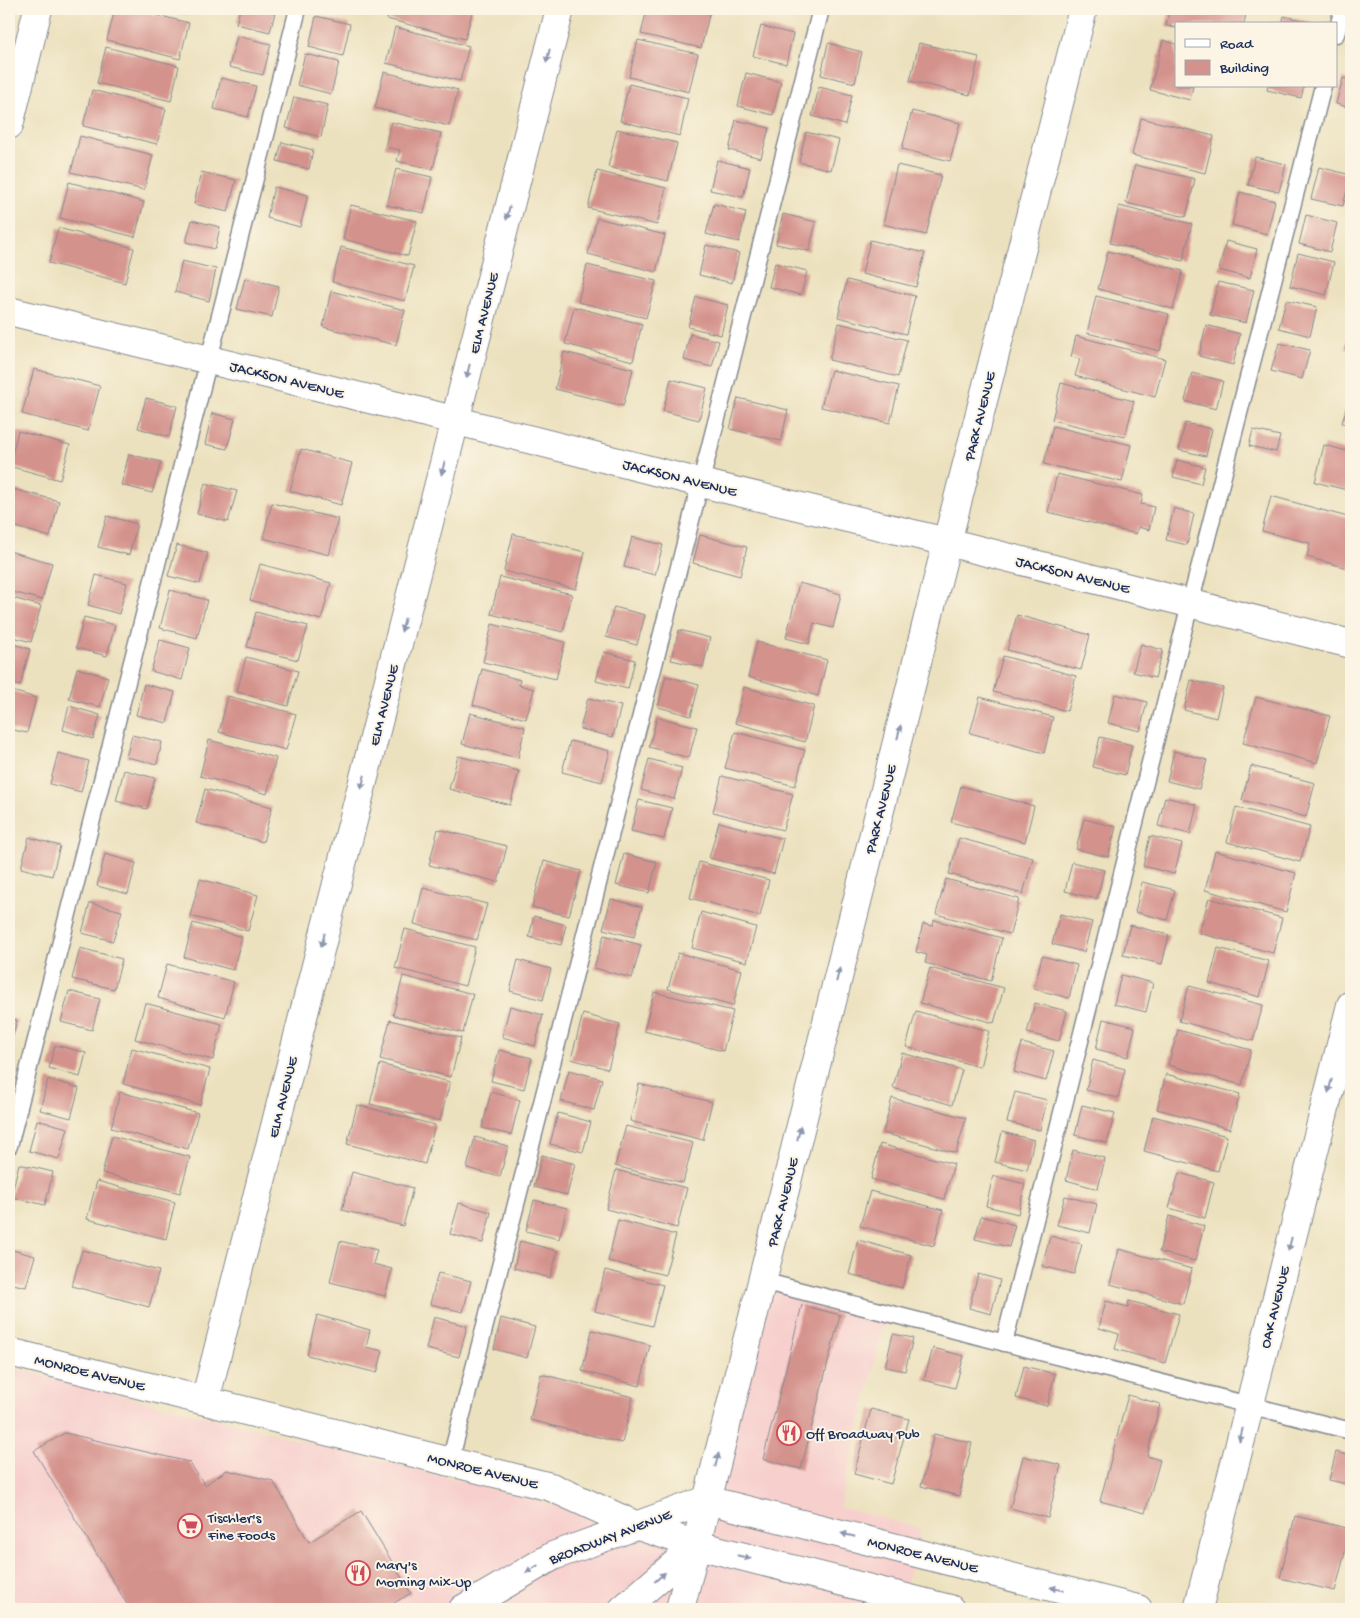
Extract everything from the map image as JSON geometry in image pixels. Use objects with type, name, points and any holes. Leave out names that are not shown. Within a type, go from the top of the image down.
[{"type":"street","points":[[9,125],[38,9]]},
{"type":"street","name":"ELM AVENUE","points":[[205,1401],[560,9]]},
{"type":"street","name":"PARK AVENUE","points":[[680,1609],[947,542],[1083,9]]},
{"type":"street","name":"JACKSON AVENUE","points":[[9,311],[456,420],[701,483],[947,542],[1351,644]]},
{"type":"street","name":"OAK AVENUE","points":[[1198,1609],[1351,1005]]},
{"type":"street","name":"MONROE AVENUE","points":[[9,1352],[551,1487],[635,1525],[697,1545],[950,1609]]},
{"type":"street","name":"MONROE AVENUE","points":[[707,1500],[1138,1609]]},
{"type":"street","name":"BROADWAY AVENUE","points":[[464,1609],[553,1556],[707,1500]]},
{"type":"street","points":[[623,1609],[697,1545]]},
{"type":"lane","points":[[9,1146],[298,9]]},
{"type":"lane","points":[[450,1462],[821,9]]},
{"type":"lane","points":[[1338,27],[1343,9]]},
{"type":"lane","points":[[1004,1343],[1322,88]]},
{"type":"lane","points":[[762,1281],[1351,1431]]},
{"type":"shaded area","points":[[762,1281],[887,1312],[839,1507],[921,1528],[900,1609],[9,1609],[9,1367],[635,1525],[697,1545]]},
{"type":"building","points":[[115,9],[133,9],[189,23],[180,59],[107,40]]},
{"type":"building","points":[[164,9],[189,9],[187,15]]},
{"type":"building","points":[[240,9],[276,9],[270,32],[236,24]]},
{"type":"building","points":[[390,9],[473,9],[465,39],[387,19]]},
{"type":"building","points":[[647,9],[700,9],[710,11],[701,48],[641,34]]},
{"type":"building","points":[[1170,9],[1247,9],[1244,22],[1175,22],[1175,28],[1166,26]]},
{"type":"building","points":[[316,16],[350,24],[343,56],[309,47]]},
{"type":"building","points":[[1284,16],[1309,22],[1282,22]]},
{"type":"building","points":[[761,26],[793,34],[786,64],[753,56]]},
{"type":"building","points":[[395,27],[469,46],[460,81],[386,63]]},
{"type":"building","points":[[237,36],[271,44],[263,75],[229,67]]},
{"type":"building","points":[[638,40],[698,54],[689,92],[629,77]]},
{"type":"building","points":[[1163,40],[1175,44],[1175,88],[1193,88],[1190,100],[1150,90]]},
{"type":"building","points":[[828,43],[862,52],[855,83],[821,75]]},
{"type":"building","points":[[919,43],[979,57],[970,95],[910,81]]},
{"type":"building","points":[[106,47],[179,66],[171,101],[97,83]]},
{"type":"building","points":[[305,54],[339,62],[331,94],[297,85]]},
{"type":"building","points":[[384,72],[458,90],[449,126],[375,108]]},
{"type":"building","points":[[746,73],[781,82],[773,115],[738,106]]},
{"type":"building","points":[[221,78],[256,86],[248,117],[214,109]]},
{"type":"building","points":[[1343,78],[1351,80],[1351,108],[1336,104]]},
{"type":"building","points":[[629,84],[688,98],[680,136],[620,121]]},
{"type":"building","points":[[819,87],[852,95],[845,125],[812,116]]},
{"type":"building","points":[[1268,88],[1304,88],[1301,98],[1267,90]]},
{"type":"building","points":[[92,90],[166,109],[157,144],[83,126]]},
{"type":"building","points":[[294,97],[328,105],[321,137],[286,128]]},
{"type":"building","points":[[912,111],[960,123],[950,161],[902,149]]},
{"type":"building","points":[[1141,118],[1214,136],[1205,173],[1132,155]]},
{"type":"building","points":[[736,120],[769,128],[761,158],[729,150]]},
{"type":"building","points":[[391,122],[441,133],[433,169],[397,161],[400,150],[385,147]]},
{"type":"building","points":[[617,129],[677,143],[668,181],[608,167]]},
{"type":"building","points":[[806,132],[839,140],[831,170],[799,162]]},
{"type":"building","points":[[80,136],[153,155],[144,190],[71,172]]},
{"type":"building","points":[[282,142],[313,150],[309,169],[277,161]]},
{"type":"building","points":[[1255,157],[1286,164],[1279,192],[1248,185]]},
{"type":"building","points":[[717,160],[750,168],[743,197],[710,190]]},
{"type":"building","points":[[897,165],[941,175],[926,235],[883,224]]},
{"type":"building","points":[[1135,165],[1195,179],[1186,217],[1126,203]]},
{"type":"building","points":[[1319,167],[1351,175],[1343,206],[1311,199]]},
{"type":"building","points":[[396,169],[432,177],[424,213],[387,205]]},
{"type":"building","points":[[597,171],[666,188],[657,225],[588,208]]},
{"type":"building","points":[[201,172],[236,180],[228,212],[194,204]]},
{"type":"building","points":[[69,182],[144,202],[135,237],[60,218]]},
{"type":"building","points":[[274,187],[308,195],[300,227],[267,218]]},
{"type":"building","points":[[1240,192],[1275,201],[1267,234],[1232,225]]},
{"type":"building","points":[[714,204],[746,212],[739,242],[706,234]]},
{"type":"building","points":[[351,205],[417,221],[408,256],[343,239]]},
{"type":"building","points":[[1119,206],[1192,224],[1183,261],[1110,243]]},
{"type":"building","points":[[783,214],[816,222],[809,251],[776,244]]},
{"type":"building","points":[[1306,215],[1337,223],[1330,252],[1299,244]]},
{"type":"building","points":[[597,218],[665,235],[656,272],[588,254]]},
{"type":"building","points":[[192,220],[220,227],[215,249],[186,242]]},
{"type":"building","points":[[58,228],[134,248],[125,283],[49,263]]},
{"type":"building","points":[[870,240],[925,253],[916,287],[862,274]]},
{"type":"building","points":[[1226,241],[1257,249],[1250,278],[1219,270]]},
{"type":"building","points":[[706,245],[739,253],[732,283],[699,275]]},
{"type":"building","points":[[341,247],[414,266],[405,301],[332,282]]},
{"type":"building","points":[[1108,251],[1183,271],[1173,309],[1098,289]]},
{"type":"building","points":[[1298,253],[1334,262],[1326,295],[1290,286]]},
{"type":"building","points":[[182,261],[216,269],[209,301],[175,292]]},
{"type":"building","points":[[775,263],[807,271],[801,295],[769,287]]},
{"type":"building","points":[[587,265],[656,281],[646,318],[578,302]]},
{"type":"building","points":[[245,278],[279,286],[272,317],[237,309]]},
{"type":"building","points":[[847,280],[915,296],[906,334],[838,317]]},
{"type":"building","points":[[1218,282],[1254,290],[1246,323],[1210,315]]},
{"type":"building","points":[[331,291],[405,310],[396,345],[323,327]]},
{"type":"building","points":[[1096,296],[1169,314],[1160,351],[1087,333]]},
{"type":"building","points":[[696,297],[728,305],[721,335],[688,327]]},
{"type":"building","points":[[1286,300],[1317,307],[1310,336],[1279,328]]},
{"type":"building","points":[[574,307],[642,324],[633,361],[565,344]]},
{"type":"building","points":[[839,323],[907,340],[898,377],[829,360]]},
{"type":"building","points":[[1206,325],[1240,334],[1233,365],[1199,356]]},
{"type":"building","points":[[1351,326],[1351,350],[1345,349]]},
{"type":"building","points":[[690,334],[719,341],[712,367],[684,360]]},
{"type":"building","points":[[1076,336],[1165,359],[1155,397],[1075,376],[1080,359],[1071,357]]},
{"type":"building","points":[[1279,343],[1310,350],[1302,379],[1271,371]]},
{"type":"building","points":[[564,352],[633,369],[623,406],[555,389]]},
{"type":"building","points":[[34,369],[100,386],[88,431],[22,414]]},
{"type":"building","points":[[831,370],[899,386],[890,423],[821,407]]},
{"type":"building","points":[[1192,373],[1223,381],[1216,409],[1185,401]]},
{"type":"building","points":[[671,379],[707,388],[699,420],[663,411]]},
{"type":"building","points":[[1061,383],[1134,401],[1125,437],[1052,420]]},
{"type":"building","points":[[1351,391],[1351,425],[1342,423]]},
{"type":"building","points":[[146,398],[177,406],[169,437],[138,428]]},
{"type":"building","points":[[738,398],[788,410],[781,441],[730,429]]},
{"type":"building","points":[[212,413],[235,419],[227,449],[205,444]]},
{"type":"building","points":[[1185,423],[1212,429],[1206,456],[1179,450]]},
{"type":"building","points":[[1053,426],[1131,445],[1122,482],[1044,464]]},
{"type":"building","points":[[1253,430],[1280,436],[1276,452],[1249,446]]},
{"type":"building","points":[[18,431],[70,445],[60,480],[9,466]]},
{"type":"building","points":[[1324,445],[1351,452],[1351,491],[1315,482]]},
{"type":"building","points":[[301,449],[352,463],[341,505],[290,491]]},
{"type":"building","points":[[129,454],[161,462],[152,493],[121,485]]},
{"type":"building","points":[[1177,460],[1205,467],[1201,484],[1173,477]]},
{"type":"building","points":[[1057,474],[1143,495],[1141,504],[1154,507],[1149,530],[1138,527],[1136,534],[1048,512]]},
{"type":"building","points":[[205,483],[237,491],[228,522],[197,514]]},
{"type":"building","points":[[9,488],[59,501],[50,537],[9,525]]},
{"type":"building","points":[[1271,496],[1351,518],[1351,569],[1307,557],[1310,543],[1262,531]]},
{"type":"building","points":[[272,503],[338,519],[329,555],[263,538]]},
{"type":"building","points":[[1174,508],[1194,514],[1187,545],[1166,540]]},
{"type":"building","points":[[107,516],[137,524],[129,555],[98,547]]},
{"type":"building","points":[[513,534],[585,552],[576,589],[504,571]]},
{"type":"building","points":[[700,535],[747,547],[740,576],[693,563]]},
{"type":"building","points":[[632,537],[663,545],[655,575],[624,567]]},
{"type":"building","points":[[177,545],[208,553],[200,584],[168,576]]},
{"type":"building","points":[[9,551],[52,563],[42,600],[9,591]]},
{"type":"building","points":[[260,564],[331,583],[321,620],[250,600]]},
{"type":"building","points":[[96,575],[127,583],[119,614],[88,605]]},
{"type":"building","points":[[500,577],[572,594],[563,632],[491,614]]},
{"type":"building","points":[[799,583],[841,594],[833,628],[814,623],[809,644],[786,638]]},
{"type":"building","points":[[170,590],[207,600],[197,638],[160,628]]},
{"type":"building","points":[[9,597],[41,606],[31,642],[9,636]]},
{"type":"building","points":[[614,607],[645,615],[637,645],[606,637]]},
{"type":"building","points":[[256,612],[308,626],[298,660],[247,647]]},
{"type":"building","points":[[1017,615],[1090,635],[1081,670],[1007,650]]},
{"type":"building","points":[[84,617],[115,625],[107,656],[76,648]]},
{"type":"building","points":[[492,624],[565,642],[556,679],[483,662]]},
{"type":"building","points":[[679,630],[710,638],[703,667],[671,660]]},
{"type":"building","points":[[160,640],[190,648],[182,680],[151,671]]},
{"type":"building","points":[[757,642],[827,660],[818,696],[748,677]]},
{"type":"building","points":[[9,643],[30,649],[20,686],[9,683]]},
{"type":"building","points":[[1141,644],[1163,650],[1155,678],[1133,672]]},
{"type":"building","points":[[604,652],[635,660],[628,689],[596,681]]},
{"type":"building","points":[[1003,656],[1076,676],[1067,711],[993,692]]},
{"type":"building","points":[[246,657],[298,671],[288,706],[237,692]]},
{"type":"building","points":[[77,668],[108,677],[100,707],[69,699]]},
{"type":"building","points":[[482,669],[520,680],[519,685],[534,689],[526,719],[473,705]]},
{"type":"building","points":[[666,676],[699,685],[691,716],[658,707]]},
{"type":"building","points":[[1191,680],[1223,688],[1216,718],[1184,710]]},
{"type":"building","points":[[144,684],[175,692],[167,723],[136,715]]},
{"type":"building","points":[[744,687],[814,706],[805,742],[735,723]]},
{"type":"building","points":[[9,690],[36,698],[27,733],[9,729]]},
{"type":"building","points":[[1115,694],[1147,702],[1140,731],[1108,723]]},
{"type":"building","points":[[228,696],[296,714],[286,750],[219,732]]},
{"type":"building","points":[[980,697],[1053,717],[1044,753],[970,733]]},
{"type":"building","points":[[1256,697],[1330,716],[1317,763],[1243,743]]},
{"type":"building","points":[[588,698],[621,706],[613,737],[580,729]]},
{"type":"building","points":[[69,706],[100,715],[93,739],[63,730]]},
{"type":"building","points":[[470,713],[525,727],[518,758],[462,744]]},
{"type":"building","points":[[657,717],[697,727],[689,758],[649,747]]},
{"type":"building","points":[[735,732],[805,750],[795,786],[725,768]]},
{"type":"building","points":[[132,735],[162,742],[157,764],[126,757]]},
{"type":"building","points":[[1100,737],[1132,745],[1125,775],[1093,767]]},
{"type":"building","points":[[209,740],[276,758],[267,794],[200,776]]},
{"type":"building","points":[[570,741],[610,751],[602,782],[562,772]]},
{"type":"building","points":[[1174,751],[1207,760],[1199,789],[1167,781]]},
{"type":"building","points":[[58,753],[89,761],[81,792],[50,784]]},
{"type":"building","points":[[458,756],[519,771],[510,805],[449,789]]},
{"type":"building","points":[[649,759],[682,768],[674,799],[641,790]]},
{"type":"building","points":[[1251,766],[1315,783],[1306,817],[1242,800]]},
{"type":"building","points":[[124,770],[155,778],[147,809],[116,801]]},
{"type":"building","points":[[722,776],[793,794],[783,830],[713,812]]},
{"type":"building","points":[[961,786],[1034,806],[1025,842],[951,822]]},
{"type":"building","points":[[205,789],[272,807],[263,842],[196,823]]},
{"type":"building","points":[[1165,797],[1197,805],[1190,834],[1158,826]]},
{"type":"building","points":[[639,800],[672,808],[664,839],[631,831]]},
{"type":"building","points":[[1236,807],[1310,827],[1300,862],[1227,842]]},
{"type":"building","points":[[1084,819],[1116,827],[1108,857],[1076,849]]},
{"type":"building","points":[[719,822],[783,839],[774,874],[709,858]]},
{"type":"building","points":[[438,829],[507,846],[498,882],[429,865]]},
{"type":"building","points":[[1150,836],[1182,844],[1174,874],[1143,866]]},
{"type":"building","points":[[29,837],[60,846],[52,876],[21,868]]},
{"type":"building","points":[[959,838],[1033,858],[1023,894],[949,874]]},
{"type":"building","points":[[1215,851],[1296,873],[1286,912],[1205,890]]},
{"type":"building","points":[[105,854],[136,863],[128,894],[97,886]]},
{"type":"building","points":[[624,854],[657,862],[649,893],[616,885]]},
{"type":"building","points":[[544,861],[581,871],[569,916],[532,907]]},
{"type":"building","points":[[699,862],[769,880],[760,916],[690,898]]},
{"type":"building","points":[[1072,862],[1104,870],[1097,899],[1065,891]]},
{"type":"building","points":[[200,879],[258,895],[248,931],[190,916]]},
{"type":"building","points":[[946,879],[1019,899],[1010,934],[936,914]]},
{"type":"building","points":[[1142,882],[1175,890],[1167,920],[1135,912]]},
{"type":"building","points":[[423,888],[487,904],[477,940],[414,924]]},
{"type":"building","points":[[1209,898],[1282,918],[1273,953],[1199,933]]},
{"type":"building","points":[[611,899],[642,907],[634,937],[603,929]]},
{"type":"building","points":[[90,903],[122,911],[113,941],[82,933]]},
{"type":"building","points":[[701,912],[756,927],[747,962],[692,948]]},
{"type":"building","points":[[1060,914],[1092,922],[1084,952],[1052,944]]},
{"type":"building","points":[[534,916],[566,925],[561,945],[529,937]]},
{"type":"building","points":[[934,920],[1002,938],[991,981],[925,963],[927,955],[916,952],[923,924],[933,926]]},
{"type":"building","points":[[193,923],[242,937],[233,970],[184,957]]},
{"type":"building","points":[[1130,925],[1169,935],[1162,964],[1123,955]]},
{"type":"building","points":[[405,929],[475,947],[465,986],[395,968]]},
{"type":"building","points":[[604,935],[641,945],[632,978],[594,968]]},
{"type":"building","points":[[80,948],[122,959],[114,989],[72,979]]},
{"type":"building","points":[[1218,948],[1269,961],[1260,997],[1209,983]]},
{"type":"building","points":[[678,953],[742,970],[733,1006],[668,989]]},
{"type":"building","points":[[1042,956],[1077,965],[1069,998],[1034,989]]},
{"type":"building","points":[[518,960],[551,969],[543,1000],[510,991]]},
{"type":"building","points":[[167,964],[234,982],[225,1017],[158,998]]},
{"type":"building","points":[[930,968],[1004,988],[994,1023],[920,1003]]},
{"type":"building","points":[[1121,975],[1153,983],[1146,1012],[1114,1004]]},
{"type":"building","points":[[403,976],[473,994],[463,1033],[393,1015]]},
{"type":"building","points":[[1189,986],[1263,1005],[1253,1041],[1179,1021]]},
{"type":"building","points":[[69,991],[100,999],[92,1030],[61,1022]]},
{"type":"building","points":[[654,992],[733,1011],[723,1051],[644,1031]]},
{"type":"building","points":[[145,1003],[222,1024],[213,1060],[135,1039]]},
{"type":"building","points":[[1035,1003],[1067,1011],[1059,1041],[1027,1033]]},
{"type":"building","points":[[510,1006],[543,1015],[535,1046],[502,1037]]},
{"type":"building","points":[[916,1011],[989,1031],[980,1067],[906,1047]]},
{"type":"building","points":[[583,1014],[620,1024],[608,1069],[571,1059]]},
{"type":"building","points":[[9,1018],[17,1020],[9,1052]]},
{"type":"building","points":[[1103,1019],[1135,1027],[1128,1057],[1096,1049]]},
{"type":"building","points":[[390,1020],[461,1038],[451,1077],[380,1059]]},
{"type":"building","points":[[1178,1030],[1251,1050],[1242,1085],[1168,1065]]},
{"type":"building","points":[[1022,1043],[1054,1051],[1046,1081],[1014,1072]]},
{"type":"building","points":[[55,1045],[86,1053],[80,1077],[49,1068]]},
{"type":"building","points":[[132,1048],[210,1069],[200,1105],[123,1084]]},
{"type":"building","points":[[499,1050],[532,1058],[524,1089],[491,1081]]},
{"type":"building","points":[[902,1053],[962,1070],[952,1105],[893,1088]]},
{"type":"building","points":[[1093,1060],[1125,1069],[1118,1098],[1086,1090]]},
{"type":"building","points":[[380,1064],[450,1082],[440,1121],[370,1104]]},
{"type":"building","points":[[569,1070],[602,1079],[594,1110],[561,1101]]},
{"type":"building","points":[[1166,1074],[1240,1094],[1230,1129],[1157,1109]]},
{"type":"building","points":[[48,1079],[79,1088],[71,1118],[40,1110]]},
{"type":"building","points":[[639,1084],[712,1102],[703,1140],[630,1121]]},
{"type":"building","points":[[120,1092],[198,1113],[188,1149],[111,1128]]},
{"type":"building","points":[[491,1092],[520,1100],[511,1135],[482,1128]]},
{"type":"building","points":[[1015,1092],[1047,1100],[1040,1130],[1007,1122]]},
{"type":"building","points":[[892,1098],[966,1118],[956,1153],[883,1133]]},
{"type":"building","points":[[357,1105],[435,1125],[425,1164],[347,1144]]},
{"type":"building","points":[[1082,1105],[1115,1113],[1107,1143],[1075,1135]]},
{"type":"building","points":[[558,1113],[591,1122],[583,1152],[550,1144]]},
{"type":"building","points":[[1153,1116],[1227,1136],[1218,1171],[1144,1151]]},
{"type":"building","points":[[37,1120],[68,1128],[59,1159],[29,1151]]},
{"type":"building","points":[[626,1126],[693,1143],[683,1183],[615,1166]]},
{"type":"building","points":[[1002,1132],[1034,1140],[1027,1170],[995,1162]]},
{"type":"building","points":[[112,1136],[190,1157],[180,1193],[102,1173]]},
{"type":"building","points":[[475,1137],[508,1146],[500,1177],[467,1168]]},
{"type":"building","points":[[880,1144],[954,1164],[944,1199],[871,1179]]},
{"type":"building","points":[[1073,1150],[1105,1158],[1098,1189],[1066,1180]]},
{"type":"building","points":[[542,1155],[575,1164],[567,1195],[534,1187]]},
{"type":"building","points":[[19,1164],[53,1172],[45,1205],[11,1197]]},
{"type":"building","points":[[616,1170],[687,1188],[677,1228],[606,1209]]},
{"type":"building","points":[[352,1172],[413,1188],[403,1226],[342,1210]]},
{"type":"building","points":[[1179,1173],[1214,1182],[1205,1218],[1169,1208]]},
{"type":"building","points":[[993,1176],[1025,1184],[1018,1214],[986,1206]]},
{"type":"building","points":[[97,1181],[175,1202],[166,1239],[87,1219]]},
{"type":"building","points":[[870,1191],[943,1210],[934,1246],[860,1226]]},
{"type":"building","points":[[1065,1196],[1097,1204],[1090,1233],[1057,1225]]},
{"type":"building","points":[[534,1200],[567,1208],[559,1239],[526,1231]]},
{"type":"building","points":[[459,1203],[491,1212],[483,1243],[450,1234]]},
{"type":"building","points":[[981,1216],[1015,1225],[1009,1247],[975,1239]]},
{"type":"building","points":[[1169,1216],[1204,1226],[1195,1261],[1159,1252]]},
{"type":"building","points":[[618,1220],[676,1235],[665,1275],[608,1261]]},
{"type":"building","points":[[1050,1236],[1082,1244],[1074,1274],[1042,1266]]},
{"type":"building","points":[[858,1240],[911,1255],[902,1288],[849,1274]]},
{"type":"building","points":[[340,1241],[377,1250],[373,1264],[392,1269],[385,1296],[330,1282]]},
{"type":"building","points":[[520,1241],[558,1251],[550,1278],[514,1268]]},
{"type":"building","points":[[9,1249],[35,1256],[26,1287],[9,1283]]},
{"type":"building","points":[[1119,1249],[1192,1269],[1183,1304],[1110,1284]]},
{"type":"building","points":[[82,1250],[159,1271],[149,1307],[72,1286]]},
{"type":"building","points":[[605,1270],[663,1285],[652,1326],[595,1311]]},
{"type":"building","points":[[438,1273],[471,1281],[463,1312],[430,1304]]},
{"type":"building","points":[[978,1274],[1000,1280],[991,1314],[969,1308]]},
{"type":"building","points":[[1106,1301],[1128,1307],[1129,1301],[1179,1314],[1165,1363],[1115,1349],[1119,1334],[1099,1328]]},
{"type":"building","points":[[802,1305],[840,1315],[801,1469],[763,1459]]},
{"type":"building","points":[[317,1315],[370,1330],[366,1347],[383,1351],[377,1373],[307,1355]]},
{"type":"building","points":[[434,1317],[467,1326],[459,1357],[426,1349]]},
{"type":"building","points":[[501,1318],[535,1327],[527,1358],[494,1349]]},
{"type":"building","points":[[592,1330],[650,1345],[640,1386],[582,1371]]},
{"type":"building","points":[[893,1334],[913,1338],[905,1371],[885,1367]]},
{"type":"building","points":[[933,1348],[964,1356],[955,1388],[924,1380]]},
{"type":"building","points":[[1024,1366],[1055,1374],[1047,1406],[1016,1398]]},
{"type":"building","points":[[541,1374],[633,1397],[622,1443],[530,1420]]},
{"type":"building","points":[[1128,1395],[1160,1404],[1147,1456],[1160,1460],[1145,1513],[1100,1501]]},
{"type":"building","points":[[871,1409],[909,1419],[891,1484],[854,1474]]},
{"type":"building","name":"Tischler's Fine Foods","points":[[65,1433],[189,1462],[205,1485],[227,1470],[273,1481],[309,1542],[361,1511],[411,1593],[384,1609],[130,1609],[34,1451]]},
{"type":"building","points":[[934,1434],[972,1443],[959,1496],[921,1486]]},
{"type":"building","points":[[1336,1452],[1351,1456],[1351,1485],[1329,1480]]},
{"type":"building","points":[[1023,1456],[1061,1465],[1048,1518],[1010,1508]]},
{"type":"building","points":[[1295,1516],[1351,1529],[1335,1591],[1280,1578]]},
{"type":"place","name":"Off Broadway Pub","points":[[789,1433]]},
{"type":"place","name":"Tischler's Fine Foods","points":[[190,1526]]},
{"type":"place","name":"Mary's Morning Mix-Up","points":[[358,1573]]}]
